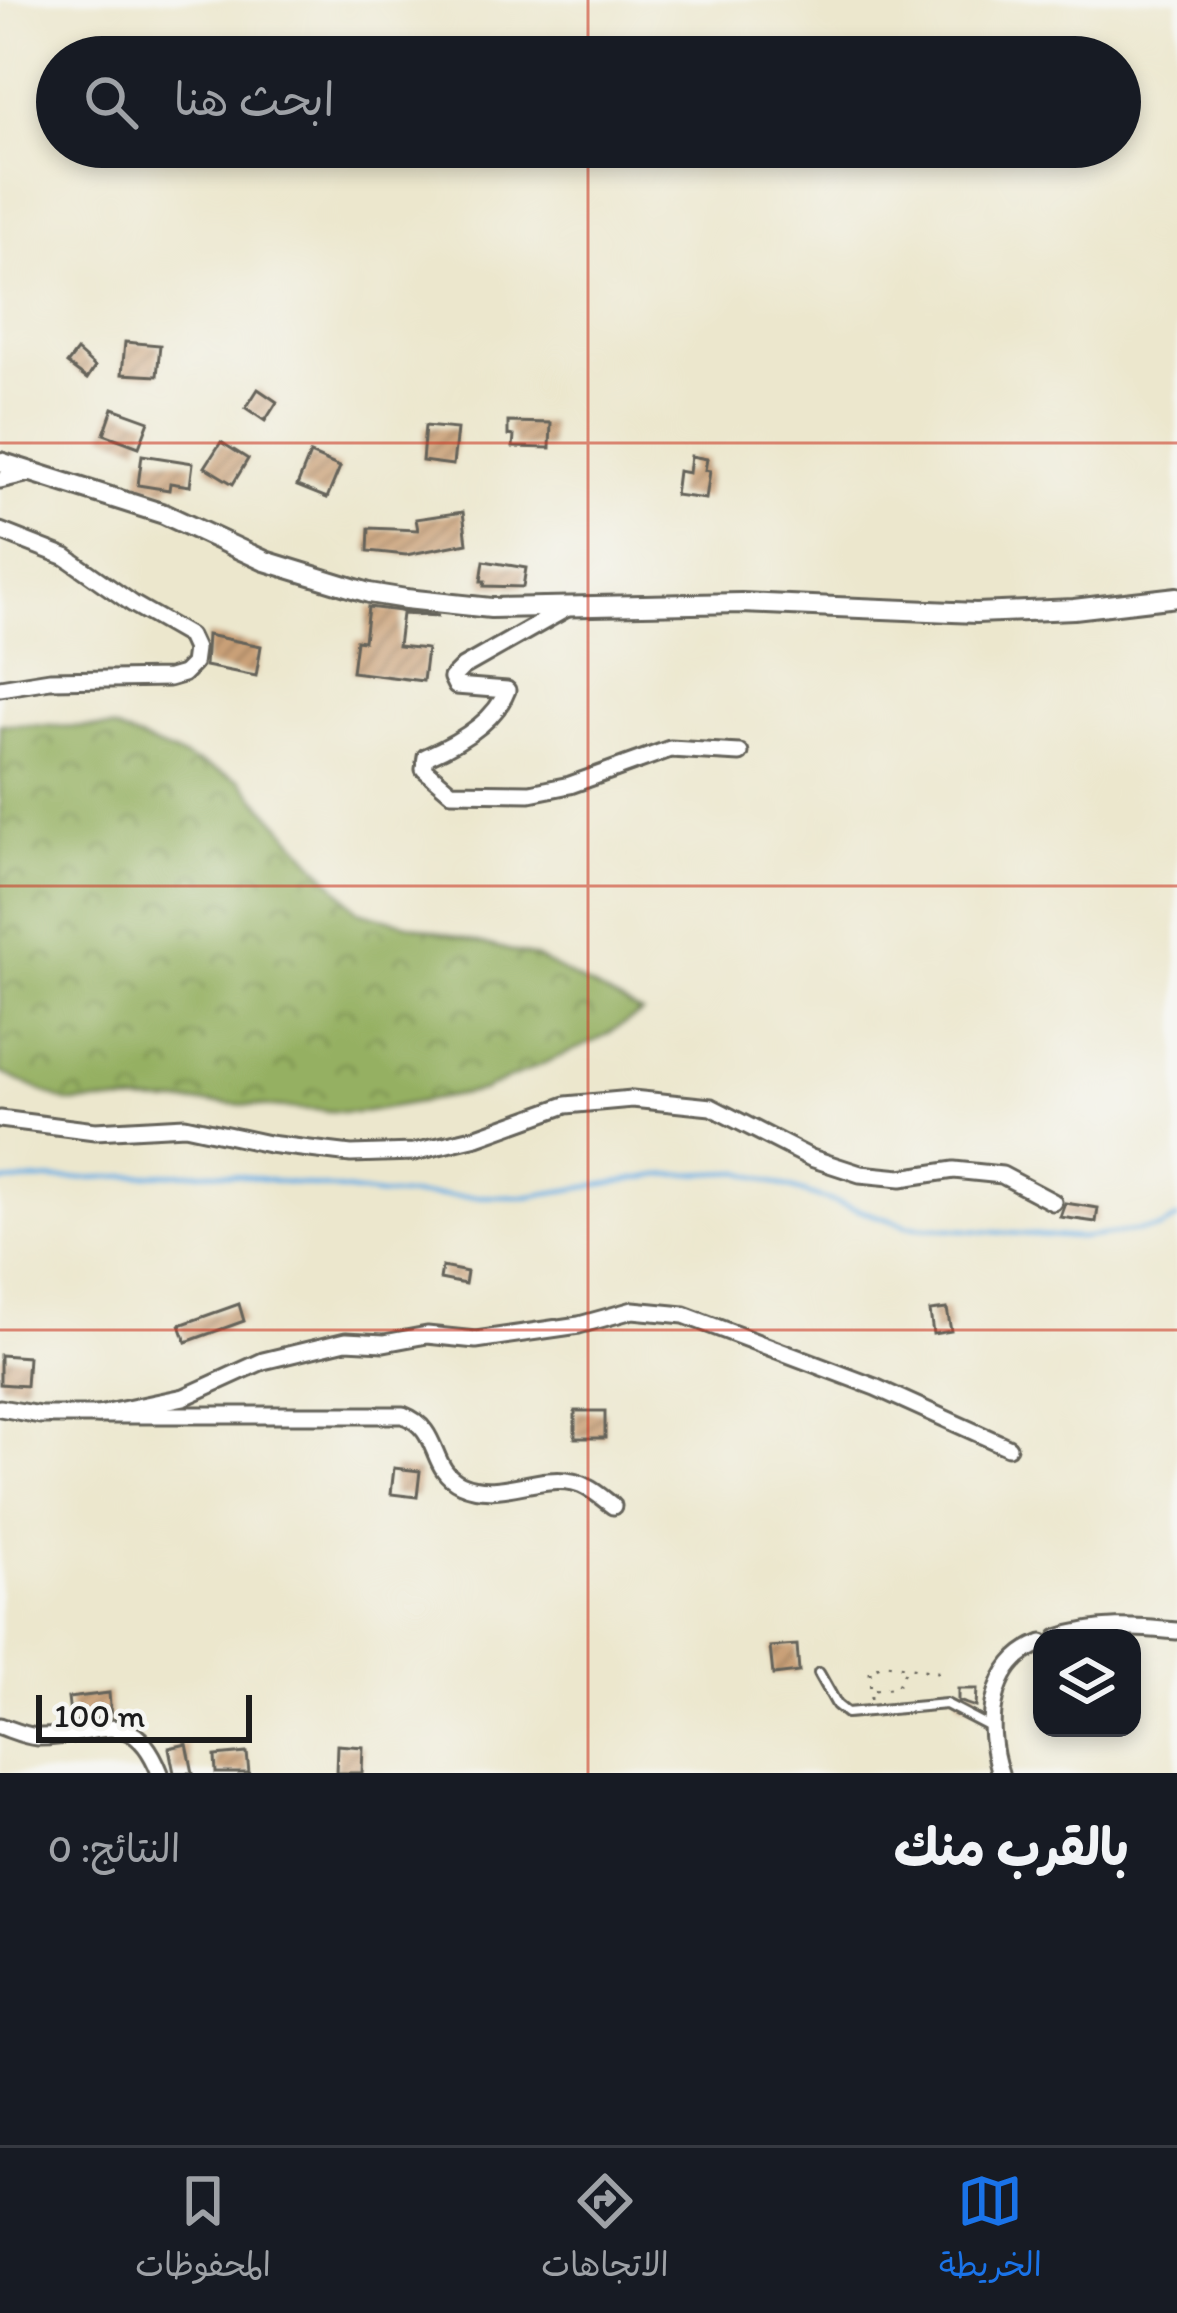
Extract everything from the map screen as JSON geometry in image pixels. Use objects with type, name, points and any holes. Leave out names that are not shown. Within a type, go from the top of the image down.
[{"type":"street","points":[[0,462],[164,514],[266,561],[369,593],[491,608],[741,603],[976,613],[1177,598]]},
{"type":"street","points":[[0,480],[37,472]]},
{"type":"street","points":[[0,531],[67,556],[133,604],[189,635],[195,649],[193,664],[169,678],[50,680],[0,688]]},
{"type":"street","points":[[569,607],[463,667],[452,678],[456,686],[507,690],[476,728],[426,757],[424,769],[451,792],[530,793],[570,785],[670,749],[740,753]]},
{"type":"street","points":[[0,1119],[95,1132],[185,1126],[269,1144],[351,1154],[414,1152],[477,1137],[566,1105],[632,1100],[711,1107],[811,1158],[860,1174],[901,1178],[954,1169],[1002,1175],[1053,1202]]},
{"type":"street","points":[[98,1415],[184,1397],[262,1361],[346,1341],[384,1343],[427,1334],[476,1340],[579,1325],[633,1310],[704,1322],[875,1387],[1008,1447]]},
{"type":"street","points":[[0,1408],[40,1415],[403,1414],[426,1429],[444,1470],[460,1483],[494,1490],[567,1481],[614,1506]]},
{"type":"street","points":[[1084,1629],[1122,1625],[1177,1631]]},
{"type":"street","points":[[1000,1773],[992,1750],[1002,1673],[1021,1651],[1033,1646]]},
{"type":"street","points":[[0,1726],[35,1737],[100,1728],[129,1731],[149,1747],[160,1773]]},
{"type":"lane","points":[[819,1673],[837,1705],[848,1713],[946,1704],[993,1729]]},
{"type":"path","points":[[870,1713],[870,1670],[886,1664],[943,1673]]},
{"type":"path","points":[[871,1691],[898,1687],[908,1666]]},
{"type":"green space","points":[[0,724],[112,728],[240,780],[358,911],[535,957],[642,1013],[597,1040],[481,1091],[357,1113],[219,1103],[66,1102],[0,1072]]},
{"type":"building","points":[[125,342],[160,345],[157,376],[122,374]]},
{"type":"building","points":[[77,351],[95,367],[87,379],[67,364]]},
{"type":"building","points":[[258,389],[277,402],[265,421],[246,408]]},
{"type":"building","points":[[113,408],[149,421],[139,447],[104,434]]},
{"type":"building","points":[[508,422],[551,423],[550,448],[513,447]]},
{"type":"building","points":[[425,426],[457,429],[453,465],[422,461]]},
{"type":"building","points":[[221,442],[248,459],[233,484],[205,467]]},
{"type":"building","points":[[310,454],[340,467],[327,498],[297,486]]},
{"type":"building","points":[[142,455],[193,463],[190,486],[170,483],[169,490],[138,485]]},
{"type":"building","points":[[691,456],[707,459],[706,499],[675,495],[678,471],[689,473]]},
{"type":"building","points":[[463,512],[467,543],[406,555],[368,551],[369,528],[418,530],[416,519]]},
{"type":"building","points":[[484,561],[526,568],[523,587],[484,586]]},
{"type":"building","points":[[368,607],[439,616],[402,614],[398,646],[427,649],[423,681],[352,672],[356,640],[364,641]]},
{"type":"building","points":[[207,635],[261,646],[256,676],[205,666]]},
{"type":"building","points":[[1065,1203],[1098,1208],[1096,1222],[1060,1217]]},
{"type":"building","points":[[442,1267],[467,1272],[465,1284],[440,1279]]},
{"type":"building","points":[[239,1304],[244,1321],[186,1342],[180,1325]]},
{"type":"building","points":[[947,1309],[951,1331],[933,1334],[930,1311]]},
{"type":"building","points":[[0,1355],[28,1357],[26,1386],[0,1384]]},
{"type":"building","points":[[575,1411],[605,1411],[605,1438],[575,1438]]},
{"type":"building","points":[[394,1468],[420,1471],[417,1497],[391,1494]]},
{"type":"building","points":[[797,1645],[799,1672],[773,1675],[770,1647]]},
{"type":"building","points":[[958,1689],[977,1689],[976,1707],[958,1701]]},
{"type":"building","points":[[109,1693],[111,1717],[71,1722],[68,1698]]},
{"type":"building","points":[[187,1744],[193,1773],[174,1773],[169,1748]]},
{"type":"building","points":[[337,1745],[363,1747],[362,1773],[336,1773]]},
{"type":"building","points":[[247,1753],[249,1773],[216,1773],[215,1756]]},
{"type":"waterway","points":[[0,1182],[213,1172],[379,1195],[525,1197],[660,1175],[741,1172],[908,1226],[1080,1238],[1160,1228],[1177,1219]]}]
